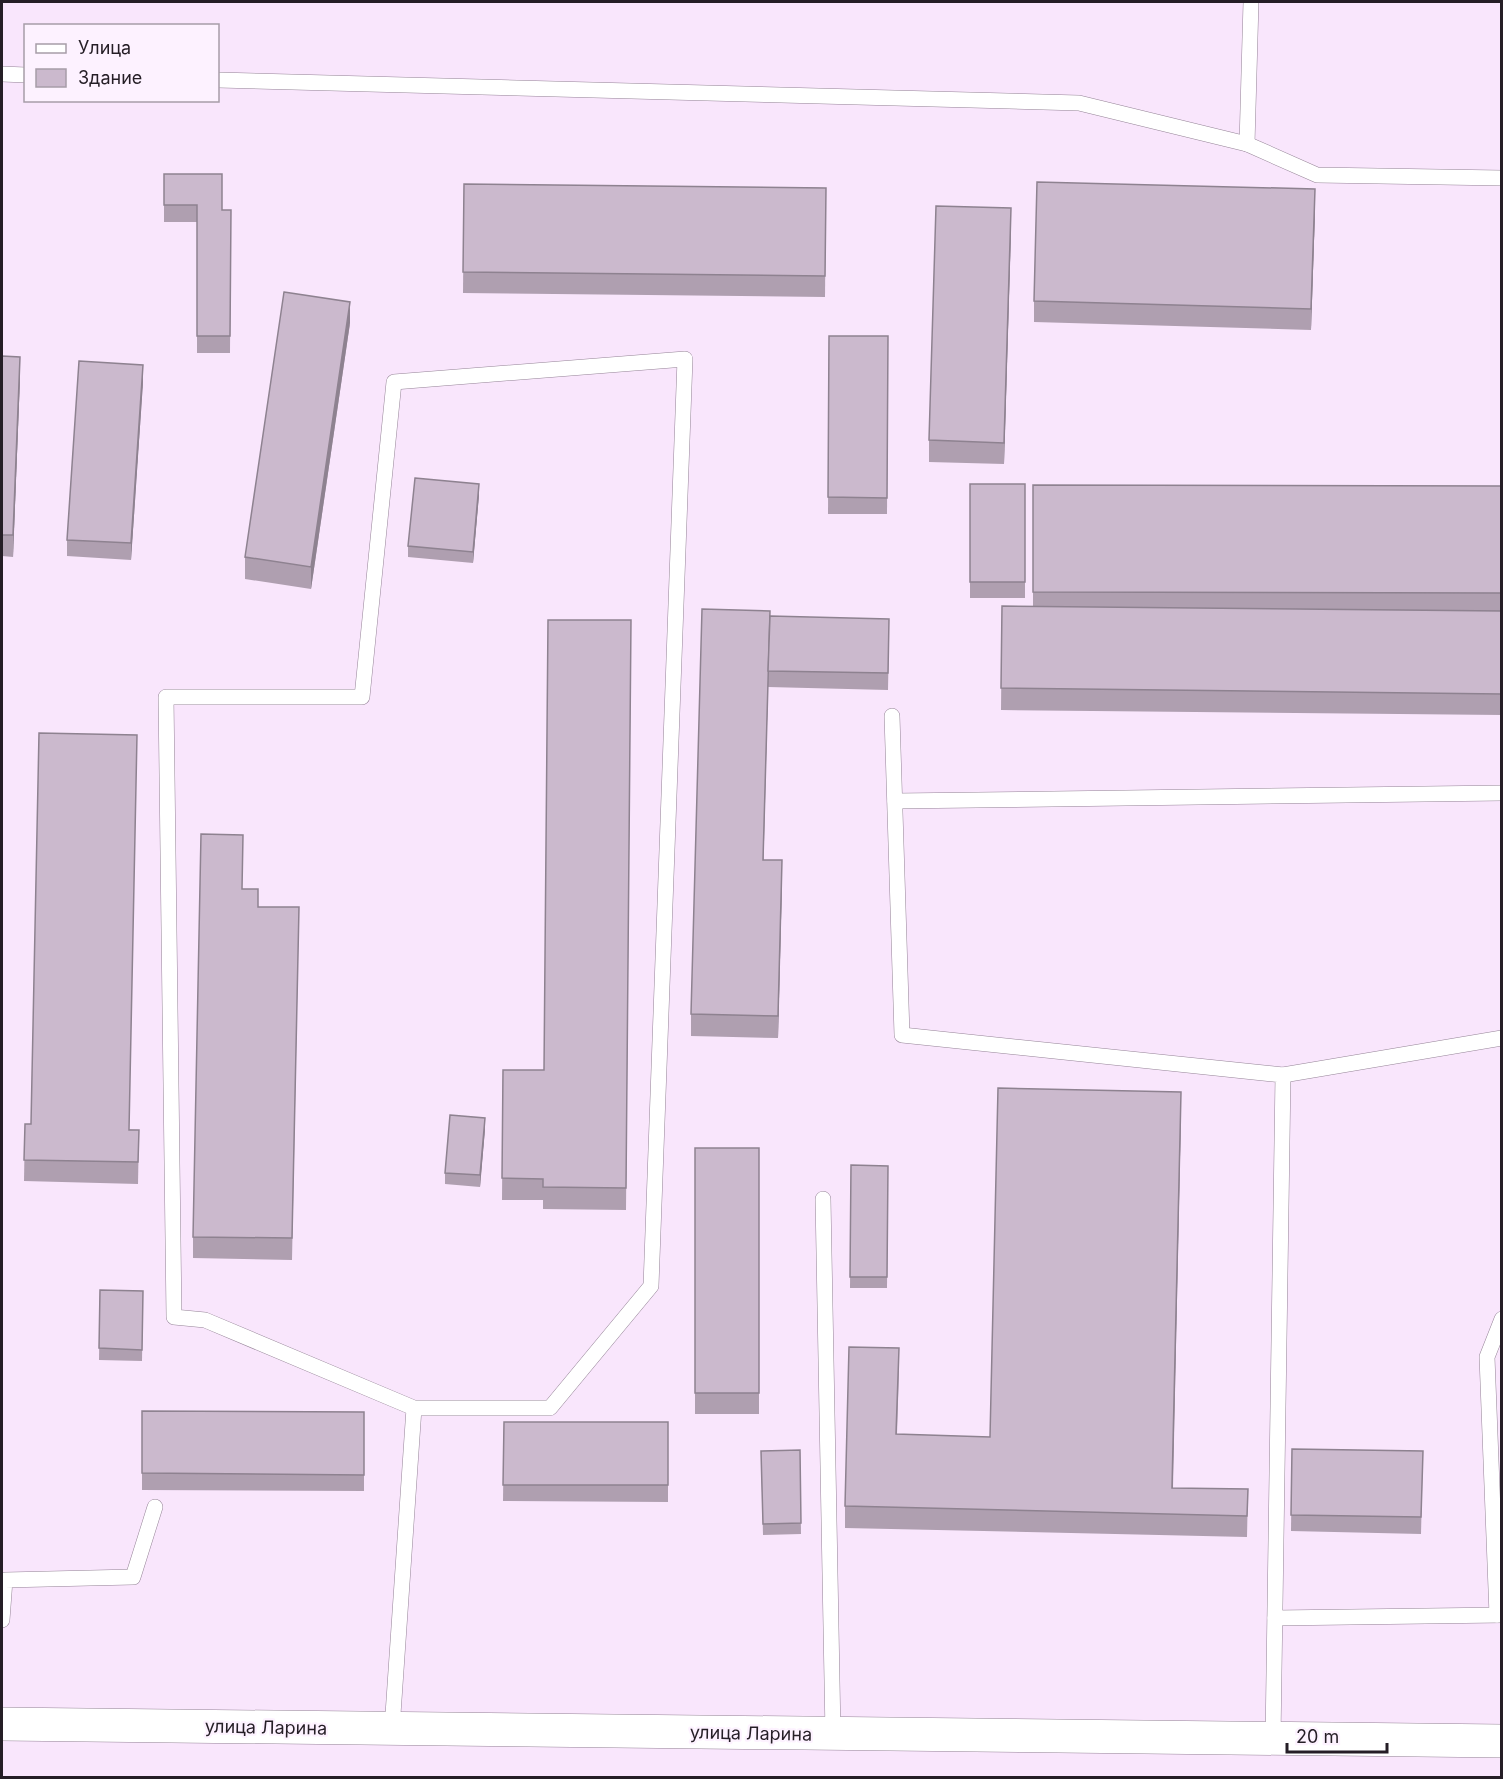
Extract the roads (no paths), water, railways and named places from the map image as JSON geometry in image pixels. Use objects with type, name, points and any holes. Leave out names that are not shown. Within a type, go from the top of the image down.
[{"type":"street","name":"улица Ларина","points":[[2,1724],[1502,1742]]},
{"type":"lane","points":[[1247,144],[1251,2]]},
{"type":"lane","points":[[2,74],[24,75]]},
{"type":"lane","points":[[219,80],[1079,102],[1247,144],[1317,174],[1502,178]]},
{"type":"lane","points":[[685,359],[651,1286],[550,1408],[414,1408],[205,1320],[174,1317],[166,697],[362,697],[394,382],[685,359]]},
{"type":"lane","points":[[892,716],[902,1035],[1283,1075],[1502,1038]]},
{"type":"lane","points":[[895,801],[1502,793]]},
{"type":"lane","points":[[1273,1739],[1283,1075]]},
{"type":"lane","points":[[824,1199],[833,1734]]},
{"type":"lane","points":[[1275,1618],[1499,1615],[1487,1357],[1502,1319]]},
{"type":"lane","points":[[392,1729],[414,1408]]},
{"type":"lane","points":[[2,1620],[5,1580],[133,1577],[155,1508]]}]
